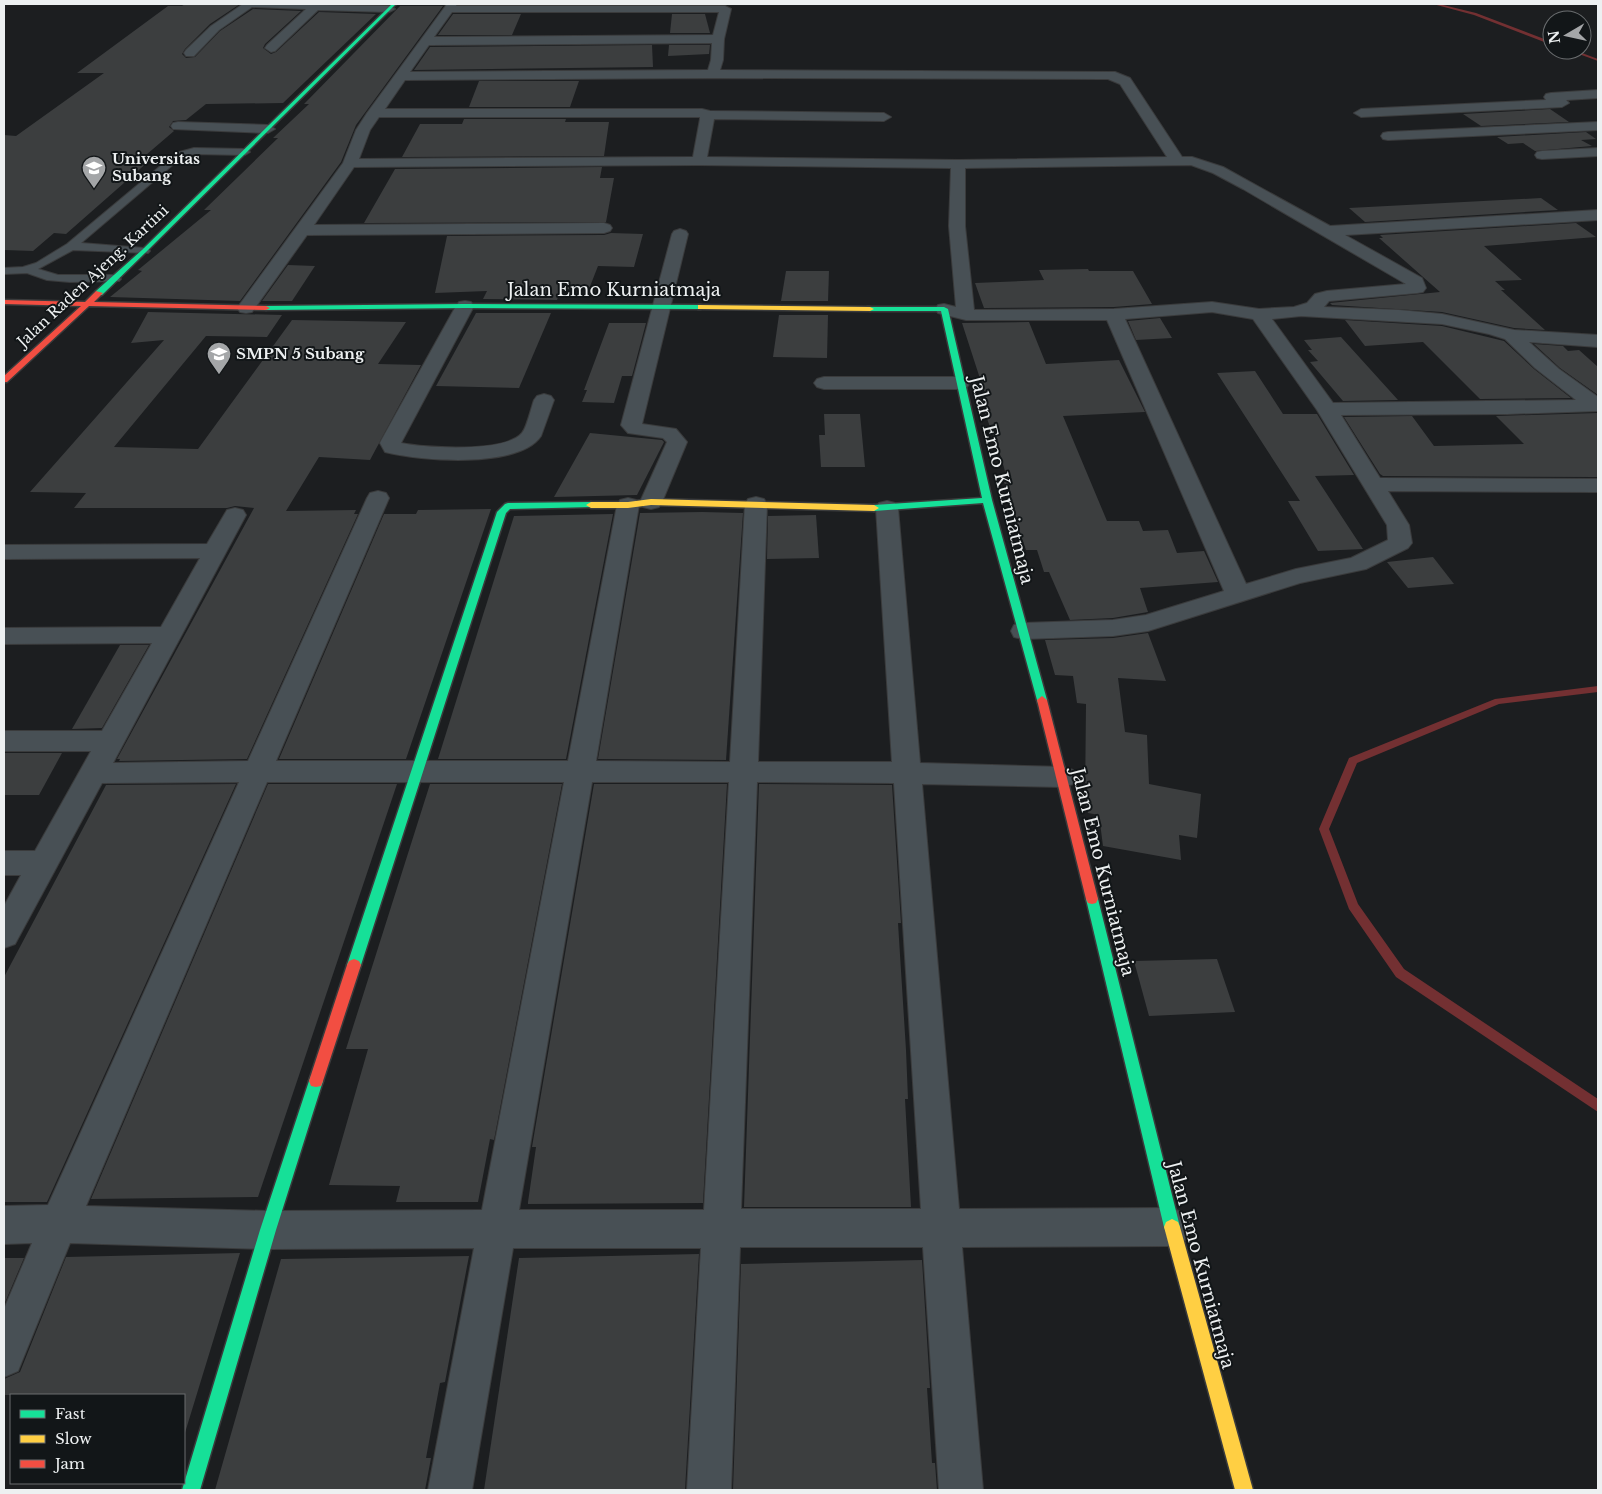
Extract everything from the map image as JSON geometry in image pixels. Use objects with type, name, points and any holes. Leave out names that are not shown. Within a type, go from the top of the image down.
[{"type":"street","points":[[190,53],[215,28],[250,4],[391,6]]},
{"type":"street","points":[[272,48],[315,6]]},
{"type":"street","name":"Jalan Raden Ajeng. Kartini","points":[[4,380],[144,251],[391,6]]},
{"type":"street","points":[[246,308],[304,230],[350,163],[363,130],[450,6],[726,6],[718,38],[717,60],[713,74]]},
{"type":"street","points":[[425,41],[718,38]]},
{"type":"street","points":[[400,76],[713,74],[1110,75],[1125,81],[1178,162]]},
{"type":"street","points":[[1598,94],[1551,96],[1583,116],[1598,122]]},
{"type":"street","points":[[1360,113],[1562,103]]},
{"type":"street","points":[[374,113],[700,113],[709,116],[884,117]]},
{"type":"street","points":[[699,161],[707,119],[706,115],[709,116]]},
{"type":"street","points":[[1388,136],[1598,122]]},
{"type":"street","points":[[178,126],[268,129]]},
{"type":"street","points":[[1542,155],[1598,152]]},
{"type":"street","points":[[350,163],[699,161],[958,164],[1192,161],[1218,170],[1416,282],[1417,288],[1327,296],[1321,298],[1320,302],[1313,307],[1295,312]]},
{"type":"street","points":[[958,164],[957,226],[966,315]]},
{"type":"street","points":[[1326,231],[1598,215]]},
{"type":"street","points":[[304,230],[604,228]]},
{"type":"street","points":[[450,1490],[581,771],[640,504],[677,442],[673,436],[663,431],[635,429],[631,425],[663,308],[680,234]]},
{"type":"street","name":"Jalan Emo Kurniatmaja","points":[[4,302],[246,308],[465,306],[944,309],[948,338],[987,500],[1062,777],[1172,1226],[1244,1490]]},
{"type":"street","points":[[465,306],[392,439],[390,443],[392,448],[413,452],[482,453],[510,449],[531,436],[544,400]]},
{"type":"street","points":[[944,309],[966,315],[1114,314],[1212,307],[1259,314],[1295,312],[1425,317],[1493,329],[1537,344],[1598,350]]},
{"type":"street","points":[[1114,314],[1238,594]]},
{"type":"street","points":[[1023,631],[1113,628],[1148,623],[1296,576],[1358,564],[1400,543],[1398,526],[1327,409],[1259,314]]},
{"type":"street","points":[[1512,335],[1598,341]]},
{"type":"street","points":[[1512,335],[1543,366],[1567,386],[1598,405]]},
{"type":"street","points":[[824,383],[960,382]]},
{"type":"street","points":[[1327,409],[1507,408],[1598,405]]},
{"type":"street","points":[[1373,484],[1598,486]]},
{"type":"street","points":[[4,1357],[59,1224],[378,498]]},
{"type":"street","points":[[191,1490],[268,1230],[502,512],[508,506],[756,504],[887,508],[987,500]]},
{"type":"street","points":[[709,1490],[756,504]]},
{"type":"street","points":[[887,508],[961,1490]]},
{"type":"street","points":[[4,934],[235,515]]},
{"type":"street","points":[[4,552],[214,551]]},
{"type":"street","points":[[4,636],[168,635]]},
{"type":"street","points":[[4,741],[110,741]]},
{"type":"street","points":[[93,773],[419,770],[907,772],[1008,778],[1062,777]]},
{"type":"street","points":[[4,863],[44,863]]},
{"type":"street","points":[[4,1225],[59,1224],[268,1230],[1172,1226]]},
{"type":"lane","points":[[4,271],[40,266],[71,246],[179,155],[194,152],[245,152]]},
{"type":"lane","points":[[71,246],[144,251]]},
{"type":"lane","points":[[29,269],[41,275],[63,278],[115,279]]},
{"type":"building","points":[[185,4],[240,4],[210,24],[185,49],[182,54],[186,58],[195,57],[220,31],[253,9],[301,11],[265,44],[263,48],[271,54],[276,52],[319,12],[376,14],[283,103],[206,104],[186,120],[173,121],[169,127],[174,131],[139,161],[149,161],[66,234],[54,233],[33,251],[4,250],[4,135],[16,136],[104,73],[77,73],[168,6],[182,6]]},
{"type":"building","points":[[400,6],[443,6],[356,125],[341,162],[240,301],[110,297],[142,271],[138,270],[211,210],[204,210],[278,138],[273,138],[309,104],[304,104]]},
{"type":"building","points":[[453,14],[521,14],[512,35],[438,35]]},
{"type":"building","points":[[672,14],[705,14],[710,33],[670,33]]},
{"type":"building","points":[[652,45],[653,67],[414,70],[430,47]]},
{"type":"building","points":[[669,45],[710,45],[709,54],[668,56]]},
{"type":"building","points":[[479,81],[579,81],[570,107],[469,107]]},
{"type":"building","points":[[1550,109],[1569,122],[1481,126],[1463,114]]},
{"type":"building","points":[[464,119],[566,119],[565,122],[609,122],[604,156],[402,157],[420,124],[462,124]]},
{"type":"building","points":[[1586,132],[1596,139],[1581,140],[1592,146],[1535,151],[1523,143],[1508,144],[1497,137]]},
{"type":"building","points":[[602,167],[600,178],[614,178],[606,222],[364,223],[395,169]]},
{"type":"building","points":[[1541,198],[1558,210],[1365,222],[1349,208]]},
{"type":"building","points":[[1576,223],[1596,237],[1484,246],[1522,280],[1495,281],[1505,290],[1501,290],[1545,330],[1514,328],[1442,312],[1332,305],[1330,303],[1440,292],[1379,238],[1383,238],[1380,235]]},
{"type":"building","points":[[611,233],[643,234],[634,267],[598,266],[589,289],[561,289],[557,300],[483,299],[487,291],[435,293],[447,236],[604,235]]},
{"type":"building","points":[[288,265],[315,266],[292,301],[262,301]]},
{"type":"building","points":[[1088,269],[1089,271],[1133,271],[1152,304],[1114,307],[984,308],[975,283],[1044,280],[1039,270]]},
{"type":"building","points":[[786,271],[829,271],[828,301],[781,301]]},
{"type":"building","points":[[148,312],[282,315],[267,337],[206,336],[114,447],[198,449],[292,320],[406,322],[378,364],[421,365],[370,460],[319,457],[286,511],[356,510],[354,514],[358,514],[247,759],[119,761],[120,759],[117,759],[254,508],[235,506],[227,508],[74,508],[86,493],[30,492],[164,340],[131,343]]},
{"type":"building","points":[[476,313],[551,313],[519,388],[436,386]]},
{"type":"building","points":[[779,315],[828,315],[827,358],[773,357]]},
{"type":"building","points":[[1160,318],[1172,338],[1136,340],[1128,321]]},
{"type":"building","points":[[1345,320],[1442,326],[1504,341],[1534,369],[1571,398],[1480,399],[1423,342],[1365,346]]},
{"type":"building","points":[[1029,322],[1046,364],[1119,360],[1145,412],[1063,416],[1107,521],[1139,521],[1143,531],[1168,530],[1177,553],[1204,551],[1218,582],[1140,588],[1148,612],[1113,618],[1070,620],[1049,572],[1044,572],[1037,550],[1026,550],[1004,482],[1008,482],[1001,457],[978,394],[985,394],[962,323]]},
{"type":"building","points":[[609,323],[646,323],[632,376],[622,376],[614,403],[582,402],[587,390],[584,390]]},
{"type":"building","points":[[1341,337],[1398,400],[1343,401],[1310,362],[1318,361],[1308,350],[1312,350],[1304,340]]},
{"type":"building","points":[[1534,344],[1563,346],[1568,351],[1579,350],[1598,367],[1598,395],[1560,368]]},
{"type":"building","points":[[1255,371],[1283,414],[1317,414],[1354,475],[1315,476],[1363,549],[1318,551],[1288,501],[1300,501],[1217,373]]},
{"type":"building","points":[[1598,413],[1598,477],[1383,476],[1344,417],[1412,416],[1434,446],[1524,444],[1496,416]]},
{"type":"building","points":[[824,414],[860,414],[865,467],[821,467],[819,435],[825,435]]},
{"type":"building","points":[[590,433],[662,440],[664,442],[637,495],[554,497]]},
{"type":"building","points":[[491,509],[406,759],[279,759],[384,514],[416,514],[418,510]]},
{"type":"building","points":[[640,513],[743,513],[726,760],[598,759]]},
{"type":"building","points":[[613,514],[566,759],[438,759],[514,516]]},
{"type":"building","points":[[816,515],[819,558],[767,559],[768,516]]},
{"type":"building","points":[[1433,557],[1454,584],[1408,588],[1387,562]]},
{"type":"building","points":[[1148,633],[1166,681],[1118,678],[1125,732],[1147,735],[1149,784],[1201,794],[1197,838],[1179,835],[1181,860],[1103,846],[1099,815],[1088,813],[1085,802],[1086,704],[1077,703],[1073,676],[1055,675],[1045,640],[1113,638]]},
{"type":"building","points":[[120,645],[149,645],[102,728],[72,729]]},
{"type":"building","points":[[4,753],[62,753],[39,795],[4,795]]},
{"type":"building","points":[[236,784],[47,1202],[4,1202],[4,977],[106,785]]},
{"type":"building","points":[[268,784],[397,784],[258,1197],[91,1199]]},
{"type":"building","points":[[430,784],[562,784],[494,1140],[490,1139],[478,1202],[396,1202],[400,1186],[329,1185],[368,1049],[346,1049]]},
{"type":"building","points":[[594,784],[727,784],[703,1203],[528,1204],[536,1147],[532,1147]]},
{"type":"building","points":[[759,784],[892,785],[901,923],[898,923],[906,1050],[908,1099],[905,1099],[911,1207],[744,1207]]},
{"type":"building","points":[[1217,959],[1235,1012],[1149,1016],[1134,961]]},
{"type":"building","points":[[240,1253],[185,1433],[185,1394],[4,1395],[4,1379],[20,1372],[66,1257]]},
{"type":"building","points":[[699,1254],[685,1490],[484,1490],[519,1258]]},
{"type":"building","points":[[469,1256],[445,1382],[440,1383],[426,1458],[431,1458],[425,1490],[215,1490],[281,1259]]},
{"type":"building","points":[[4,1258],[24,1258],[4,1305]]},
{"type":"building","points":[[922,1260],[930,1388],[927,1388],[932,1463],[935,1463],[937,1490],[733,1490],[741,1264]]},
{"type":"waterway","points":[[1435,4],[1475,14],[1542,40]]},
{"type":"waterway","points":[[1592,58],[1598,60]]},
{"type":"waterway","points":[[1598,689],[1498,701],[1353,761],[1324,829],[1353,906],[1400,973],[1598,1106]]},
{"type":"traffic: fast","points":[[99,293],[394,4]]},
{"type":"traffic: fast","points":[[266,308],[465,306],[701,307]]},
{"type":"traffic: fast","points":[[870,309],[944,309],[987,500],[1042,700]]},
{"type":"traffic: fast","points":[[874,508],[987,500]]},
{"type":"traffic: fast","points":[[354,965],[502,512],[508,506],[591,505]]},
{"type":"traffic: fast","points":[[1092,899],[1172,1227]]},
{"type":"traffic: fast","points":[[191,1490],[268,1230],[316,1081]]},
{"type":"traffic: slow","points":[[701,307],[870,309]]},
{"type":"traffic: slow","points":[[591,505],[628,505],[651,502],[874,508]]},
{"type":"traffic: slow","points":[[1172,1227],[1244,1490]]},
{"type":"traffic: jam","points":[[4,380],[99,293]]},
{"type":"traffic: jam","points":[[4,302],[266,308]]},
{"type":"traffic: jam","points":[[1042,700],[1092,899]]},
{"type":"traffic: jam","points":[[316,1081],[354,965]]},
{"type":"place","name":"Universitas Subang","points":[[94,189]]},
{"type":"place","name":"SMPN 5 Subang","points":[[219,375]]}]
